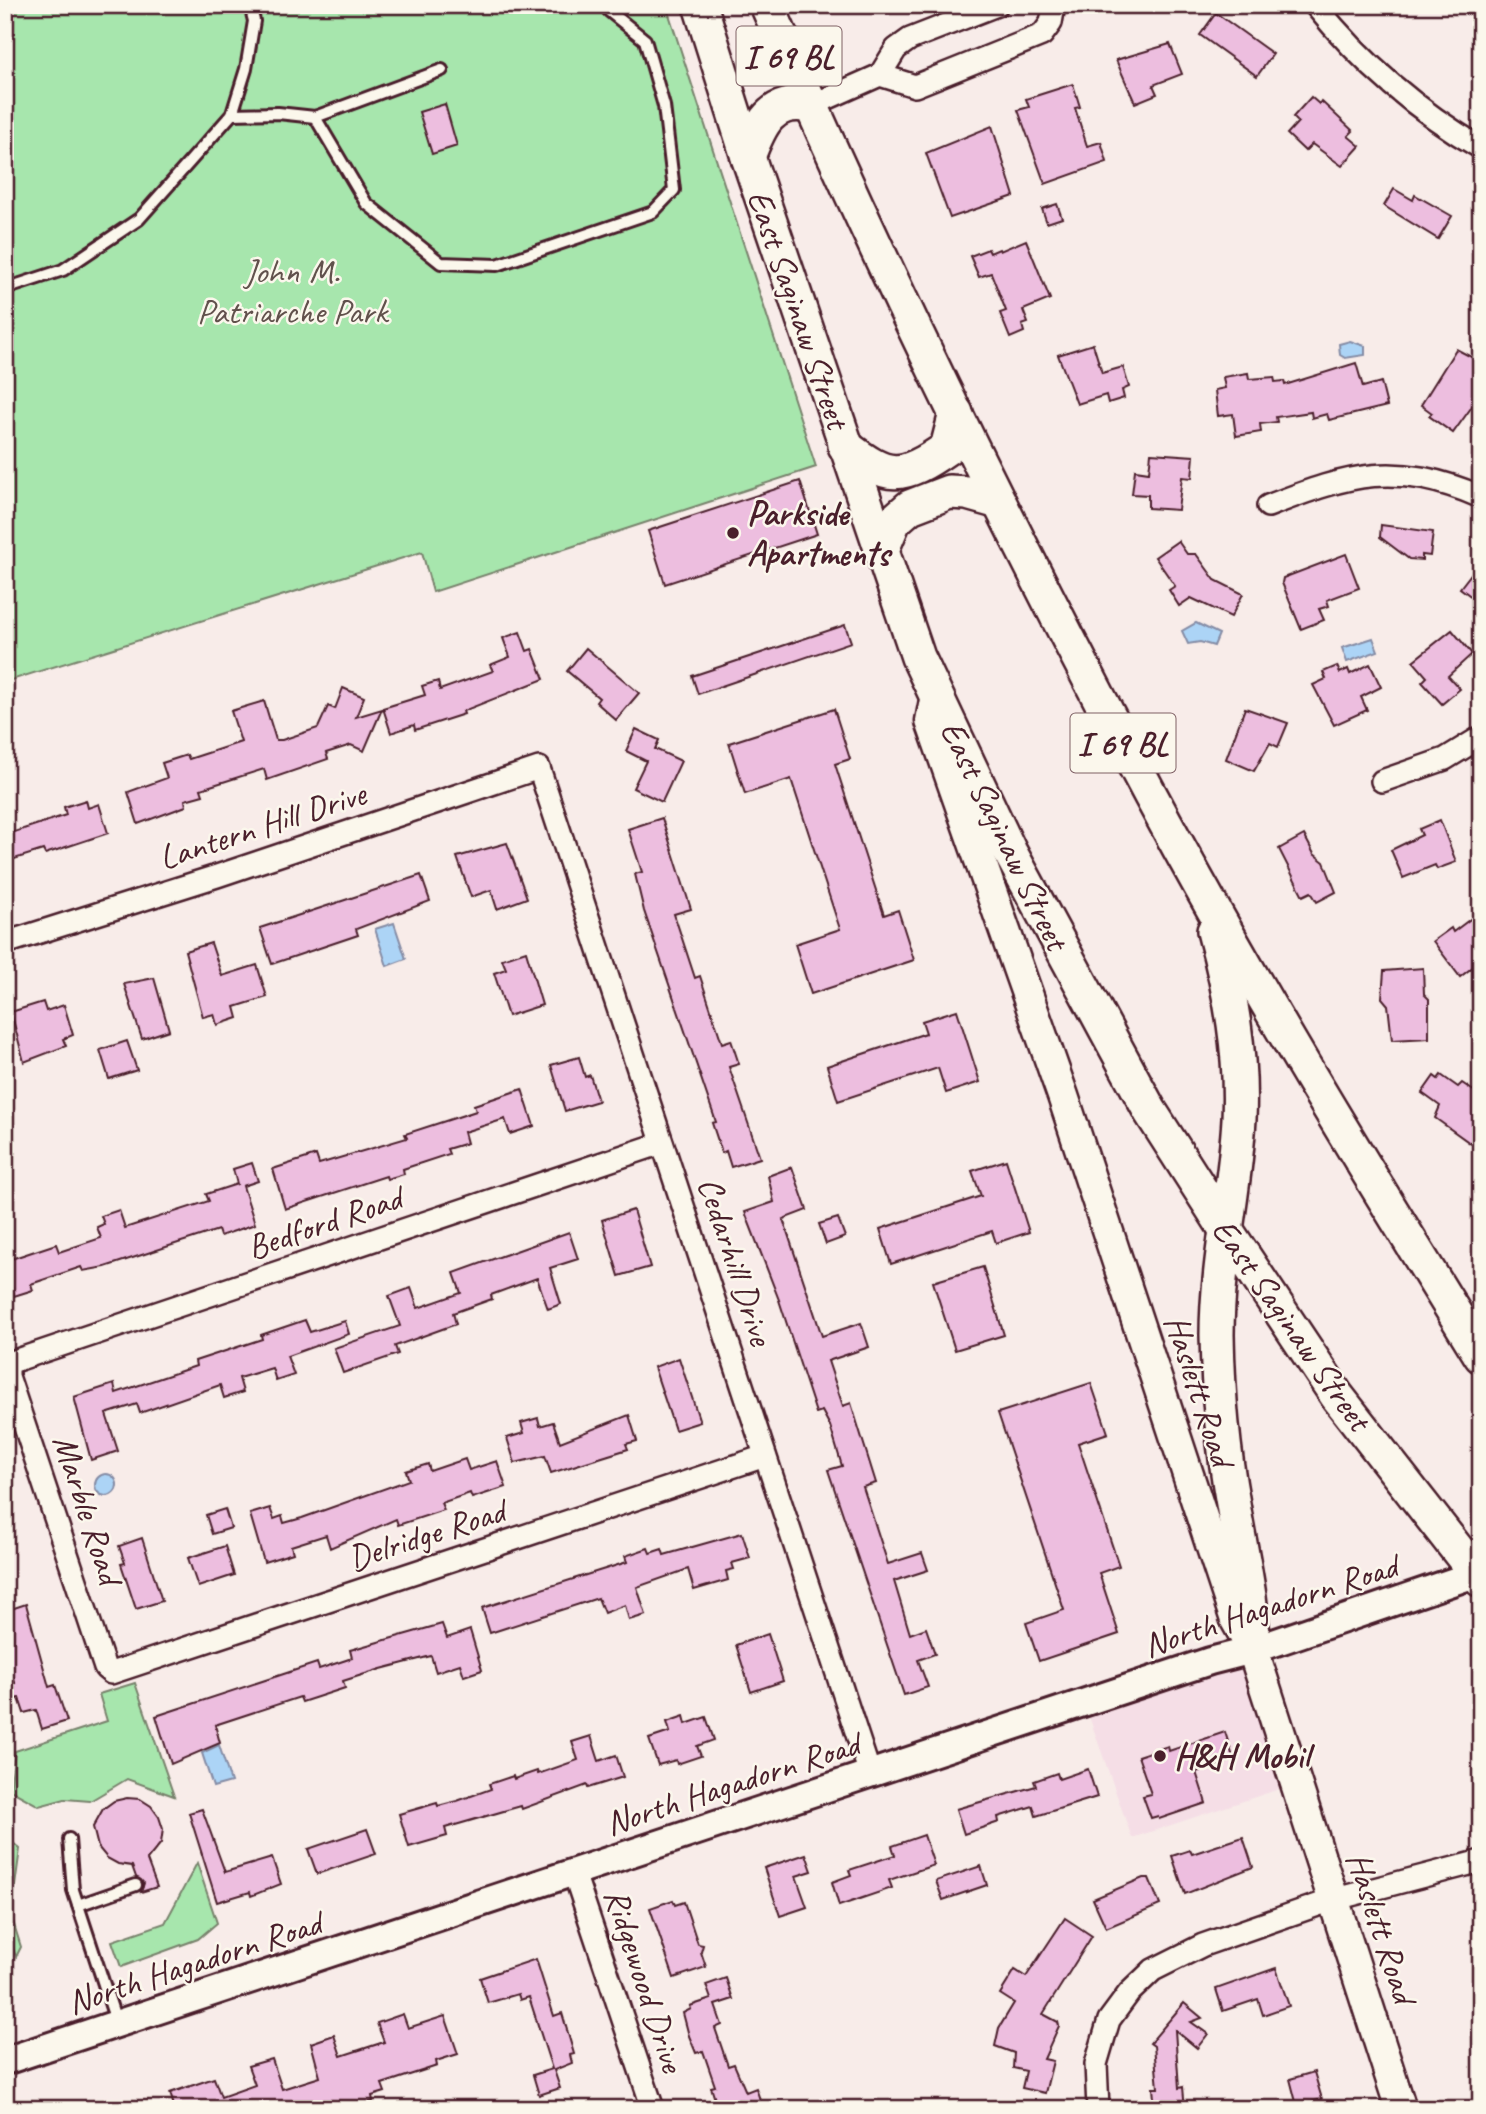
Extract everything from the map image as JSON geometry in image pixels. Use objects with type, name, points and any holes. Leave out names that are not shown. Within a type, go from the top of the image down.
[{"type":"main road","name":"East Saginaw Street","points":[[701,5],[748,157],[918,657],[1010,852],[1150,1111],[1225,1228],[1337,1396],[1479,1576]]},
{"type":"main road","name":"I 69 BL","points":[[767,5],[810,106],[999,502],[1185,857],[1347,1140],[1481,1356]]},
{"type":"main road","points":[[748,157],[757,133],[778,108],[794,103],[810,106]]},
{"type":"main road","points":[[845,446],[874,469],[895,473],[925,463],[947,448],[956,413]]},
{"type":"main road","points":[[881,552],[894,521],[910,507],[948,492],[967,493],[999,502]]},
{"type":"main road","name":"Haslett Road","points":[[936,695],[931,721],[1063,1096],[1236,1620],[1253,1650],[1401,2109]]},
{"type":"main road","points":[[1185,857],[1213,929],[1236,1026],[1239,1121],[1225,1228],[1217,1335],[1233,1504],[1253,1614],[1253,1650]]},
{"type":"street","points":[[810,106],[880,75],[896,48],[910,39],[998,5]]},
{"type":"street","points":[[1315,5],[1339,35],[1391,85],[1481,148]]},
{"type":"street","points":[[880,75],[915,86],[1042,34],[1051,23],[1054,6]]},
{"type":"street","points":[[1268,506],[1343,479],[1380,474],[1425,477],[1481,497]]},
{"type":"street","points":[[1382,781],[1446,759],[1481,737]]},
{"type":"street","name":"Lantern Hill Drive","points":[[5,943],[214,877],[539,768]]},
{"type":"street","name":"Cedarhill Drive","points":[[539,768],[870,1774]]},
{"type":"street","name":"Bedford Road","points":[[8,1366],[662,1143]]},
{"type":"street","name":"Marble Road","points":[[8,1366],[8,1376],[108,1672]]},
{"type":"street","name":"Delridge Road","points":[[108,1672],[765,1456]]},
{"type":"street","name":"North Hagadorn Road","points":[[5,2062],[1210,1661],[1253,1650],[1479,1576]]},
{"type":"street","points":[[1098,2109],[1096,2064],[1109,2020],[1129,1993],[1153,1969],[1203,1945],[1332,1900],[1481,1861]]},
{"type":"street","name":"Ridgewood Drive","points":[[574,1872],[653,2109]]},
{"type":"lane","points":[[5,289],[63,270],[139,219],[232,114],[246,69],[254,21],[250,5]]},
{"type":"lane","points":[[315,117],[366,203],[441,263],[497,265],[653,212],[674,190],[664,106],[645,40],[609,11]]},
{"type":"lane","points":[[232,114],[278,113],[315,117],[442,70]]},
{"type":"lane","points":[[69,1839],[73,1890],[117,2024]]},
{"type":"lane","points":[[78,1905],[136,1885]]},
{"type":"shaded area","points":[[1244,1656],[1288,1786],[1132,1838],[1086,1708]]},
{"type":"green space","name":"John M. Patriarche Park","points":[[5,5],[666,5],[816,467],[433,592],[422,552],[5,682]]},
{"type":"green space","points":[[135,1683],[174,1796],[127,1779],[90,1801],[65,1799],[39,1806],[10,1790],[15,1751],[107,1721],[99,1694]]},
{"type":"green space","points":[[5,1836],[20,1849],[11,1915],[21,1947],[16,1957],[5,1925]]},
{"type":"green space","points":[[197,1863],[217,1923],[198,1939],[121,1967],[112,1941],[165,1923]]},
{"type":"water","points":[[1350,341],[1365,346],[1365,355],[1345,358],[1340,355],[1339,344]]},
{"type":"water","points":[[1196,623],[1219,634],[1214,646],[1200,642],[1188,644],[1182,631]]},
{"type":"water","points":[[1373,638],[1378,651],[1347,662],[1342,648]]},
{"type":"water","points":[[394,923],[406,959],[387,966],[375,929]]},
{"type":"water","points":[[106,1474],[114,1477],[117,1485],[114,1493],[106,1496],[98,1493],[95,1485],[98,1477]]},
{"type":"water","points":[[219,1745],[231,1782],[213,1787],[202,1753]]},
{"type":"building","points":[[1216,13],[1273,54],[1257,76],[1200,35]]},
{"type":"building","points":[[1170,44],[1182,74],[1153,85],[1157,94],[1135,103],[1116,60]]},
{"type":"building","points":[[1073,84],[1080,107],[1075,108],[1087,146],[1101,142],[1107,162],[1045,184],[1018,110],[1029,107],[1026,99]]},
{"type":"building","points":[[1311,97],[1319,104],[1321,101],[1353,131],[1348,136],[1360,146],[1342,166],[1312,144],[1305,151],[1287,134],[1298,122],[1293,117]]},
{"type":"building","points":[[445,104],[457,146],[432,154],[419,112]]},
{"type":"building","points":[[992,126],[1014,196],[950,218],[926,153]]},
{"type":"building","points":[[1394,189],[1413,200],[1415,195],[1452,216],[1438,239],[1384,206]]},
{"type":"building","points":[[1057,204],[1062,218],[1047,223],[1042,209]]},
{"type":"building","points":[[1026,240],[1050,299],[1023,310],[1028,323],[1022,325],[1024,332],[1010,338],[1000,313],[1006,311],[991,273],[979,277],[970,256],[988,249],[990,253],[999,249],[1000,251]]},
{"type":"building","points":[[1093,344],[1102,373],[1123,367],[1129,387],[1122,390],[1124,398],[1108,403],[1106,395],[1077,404],[1058,355]]},
{"type":"building","points":[[1456,349],[1481,362],[1481,394],[1453,433],[1429,416],[1432,413],[1421,405]]},
{"type":"building","points":[[1356,363],[1363,387],[1381,382],[1387,406],[1329,420],[1327,414],[1312,418],[1311,412],[1276,417],[1277,422],[1260,424],[1261,432],[1236,436],[1233,414],[1218,416],[1215,390],[1225,388],[1223,377],[1248,373],[1249,379],[1274,377],[1275,382],[1284,381],[1285,385]]},
{"type":"building","points":[[1151,453],[1194,456],[1192,478],[1182,477],[1178,510],[1148,508],[1148,495],[1132,494],[1135,470],[1149,472]]},
{"type":"building","name":"Parkside Apartments","points":[[800,481],[817,534],[665,584],[648,531]]},
{"type":"building","points":[[1381,525],[1433,532],[1430,556],[1422,555],[1422,560],[1409,559],[1380,537]]},
{"type":"building","points":[[1178,541],[1187,554],[1196,554],[1215,580],[1243,594],[1231,617],[1191,598],[1179,606],[1169,590],[1175,586],[1155,557]]},
{"type":"building","points":[[1346,554],[1359,588],[1327,600],[1329,606],[1319,609],[1324,620],[1301,629],[1282,583],[1283,578]]},
{"type":"building","points":[[1481,561],[1481,604],[1460,588]]},
{"type":"building","points":[[845,625],[851,642],[698,694],[692,676]]},
{"type":"building","points":[[1452,630],[1472,654],[1448,676],[1460,689],[1442,704],[1422,682],[1427,677],[1413,661]]},
{"type":"building","points":[[520,632],[527,651],[532,649],[544,679],[463,711],[464,714],[415,730],[414,725],[391,733],[383,708],[425,695],[422,686],[438,681],[440,690],[493,671],[490,665],[510,657],[503,638]]},
{"type":"building","points":[[586,648],[639,693],[616,720],[596,702],[599,698],[567,671]]},
{"type":"building","points":[[1370,664],[1381,687],[1361,697],[1367,710],[1334,725],[1313,685],[1326,679],[1323,672],[1337,666],[1340,673],[1348,669],[1350,674]]},
{"type":"building","points":[[343,688],[364,697],[356,717],[382,709],[364,751],[351,745],[326,753],[328,759],[267,780],[264,769],[201,789],[203,795],[185,800],[186,806],[138,824],[128,792],[167,778],[162,763],[187,755],[189,759],[241,742],[231,711],[264,701],[276,740],[282,740],[318,728],[328,706],[335,709]]},
{"type":"building","points":[[1245,708],[1288,723],[1278,747],[1270,743],[1254,771],[1226,759]]},
{"type":"building","points":[[834,709],[850,759],[835,764],[884,915],[898,910],[914,960],[811,994],[795,944],[840,929],[791,779],[745,794],[729,743]]},
{"type":"building","points":[[636,729],[659,740],[655,749],[681,761],[662,802],[633,788],[646,761],[626,751]]},
{"type":"building","points":[[86,800],[88,808],[99,804],[108,833],[45,854],[43,850],[5,862],[5,835],[66,815],[64,807]]},
{"type":"building","points":[[662,818],[691,909],[674,914],[695,978],[700,976],[722,1043],[731,1040],[739,1064],[729,1067],[760,1158],[731,1167],[726,1151],[722,1153],[712,1123],[716,1122],[644,911],[635,874],[642,872],[628,829]]},
{"type":"building","points":[[1440,820],[1456,862],[1437,869],[1435,865],[1403,878],[1391,850],[1422,835],[1419,829]]},
{"type":"building","points":[[1304,835],[1314,854],[1324,862],[1336,892],[1317,902],[1311,892],[1303,896],[1279,849]]},
{"type":"building","points":[[507,843],[527,898],[497,909],[491,890],[471,897],[457,857]]},
{"type":"building","points":[[421,875],[430,901],[356,929],[358,935],[272,964],[260,928]]},
{"type":"building","points":[[1481,911],[1481,952],[1474,958],[1478,963],[1460,977],[1433,941],[1451,928],[1453,932]]},
{"type":"building","points":[[211,943],[222,976],[257,965],[267,997],[235,1007],[238,1018],[217,1025],[214,1014],[203,1017],[185,951]]},
{"type":"building","points":[[526,951],[542,1005],[508,1016],[494,973],[506,969],[502,959]]},
{"type":"building","points":[[1423,968],[1424,994],[1429,999],[1429,1038],[1392,1040],[1388,1005],[1382,998],[1384,971]]},
{"type":"building","points":[[154,978],[169,1030],[142,1039],[124,984]]},
{"type":"building","points":[[43,1002],[46,1011],[64,1005],[73,1035],[63,1039],[66,1046],[24,1062],[11,1012]]},
{"type":"building","points":[[957,1010],[980,1082],[946,1093],[938,1068],[838,1101],[827,1066],[926,1033],[922,1021]]},
{"type":"building","points":[[127,1041],[137,1070],[109,1079],[100,1050]]},
{"type":"building","points":[[579,1057],[585,1077],[590,1075],[598,1101],[565,1111],[551,1065]]},
{"type":"building","points":[[1441,1075],[1458,1087],[1462,1083],[1481,1096],[1481,1128],[1470,1143],[1435,1118],[1440,1106],[1422,1093],[1434,1076],[1438,1079]]},
{"type":"building","points":[[522,1089],[534,1126],[510,1134],[505,1119],[464,1132],[467,1143],[447,1149],[449,1154],[403,1169],[404,1174],[387,1179],[386,1176],[285,1209],[273,1169],[316,1155],[319,1164],[407,1138],[405,1134],[476,1111],[474,1105]]},
{"type":"building","points":[[1006,1160],[1029,1232],[996,1243],[992,1231],[891,1264],[880,1229],[981,1196],[972,1171]]},
{"type":"building","points":[[252,1163],[258,1181],[243,1186],[255,1224],[220,1236],[218,1230],[105,1267],[83,1271],[81,1267],[31,1284],[33,1290],[14,1296],[5,1261],[56,1244],[59,1252],[101,1238],[97,1227],[104,1224],[101,1216],[119,1210],[125,1228],[209,1201],[206,1194],[237,1184],[233,1169]]},
{"type":"building","points":[[792,1167],[807,1210],[783,1219],[822,1336],[861,1323],[869,1347],[828,1361],[843,1406],[851,1403],[876,1483],[863,1487],[888,1564],[922,1553],[928,1570],[894,1581],[910,1634],[926,1628],[935,1654],[918,1660],[928,1687],[904,1695],[828,1470],[842,1466],[830,1426],[822,1411],[816,1413],[779,1300],[745,1212],[774,1202],[768,1176]]},
{"type":"building","points":[[633,1210],[650,1267],[619,1276],[602,1220]]},
{"type":"building","points":[[838,1218],[845,1237],[826,1244],[819,1224]]},
{"type":"building","points":[[569,1232],[578,1259],[550,1268],[561,1304],[548,1309],[537,1278],[453,1313],[456,1324],[395,1346],[398,1354],[343,1373],[334,1348],[400,1326],[389,1296],[411,1288],[418,1308],[461,1293],[454,1273]]},
{"type":"building","points":[[983,1267],[1004,1335],[955,1350],[933,1282]]},
{"type":"building","points":[[305,1320],[310,1332],[345,1321],[349,1334],[287,1356],[294,1375],[276,1381],[272,1368],[239,1378],[243,1392],[224,1398],[220,1385],[140,1413],[137,1404],[106,1414],[118,1451],[91,1460],[74,1397],[114,1384],[116,1393],[196,1366],[195,1361],[262,1339],[261,1335]]},
{"type":"building","points":[[679,1358],[700,1422],[675,1430],[654,1367]]},
{"type":"building","points":[[1091,1383],[1108,1433],[1078,1443],[1119,1566],[1099,1573],[1119,1634],[1039,1661],[1026,1623],[1064,1610],[998,1413]]},
{"type":"building","points":[[629,1415],[637,1441],[626,1444],[628,1449],[551,1473],[545,1456],[515,1463],[507,1438],[524,1433],[521,1423],[538,1418],[540,1426],[553,1422],[560,1442]]},
{"type":"building","points":[[465,1459],[469,1470],[497,1461],[506,1487],[472,1498],[470,1493],[441,1503],[444,1510],[398,1525],[396,1519],[330,1548],[326,1535],[291,1546],[293,1553],[264,1562],[250,1514],[270,1508],[274,1519],[282,1516],[284,1523],[409,1480],[406,1471],[428,1464],[430,1471]]},
{"type":"building","points":[[225,1509],[231,1528],[212,1534],[206,1515]]},
{"type":"building","points":[[742,1533],[750,1558],[732,1563],[734,1569],[726,1571],[728,1580],[694,1590],[688,1569],[637,1587],[646,1615],[629,1620],[625,1605],[604,1613],[598,1598],[490,1633],[482,1608],[627,1562],[625,1556],[648,1548],[650,1553],[662,1549],[664,1555]]},
{"type":"building","points":[[142,1538],[162,1601],[136,1609],[121,1564],[125,1563],[119,1546]]},
{"type":"building","points":[[225,1546],[234,1575],[198,1587],[188,1558]]},
{"type":"building","points":[[26,1604],[49,1687],[55,1685],[67,1721],[42,1729],[36,1710],[24,1713],[19,1698],[12,1700],[7,1686],[15,1683],[5,1653],[5,1611]]},
{"type":"building","points":[[442,1624],[447,1638],[470,1630],[482,1670],[464,1676],[460,1664],[436,1672],[431,1656],[381,1669],[343,1681],[345,1688],[302,1702],[300,1697],[215,1725],[220,1743],[171,1764],[156,1716],[317,1663],[319,1669],[352,1658],[350,1650]]},
{"type":"building","points":[[768,1634],[783,1681],[751,1692],[736,1645]]},
{"type":"building","points":[[684,1716],[686,1724],[706,1717],[714,1740],[697,1746],[701,1756],[677,1764],[676,1760],[658,1765],[649,1739],[670,1732],[667,1722]]},
{"type":"building","points":[[1225,1732],[1234,1760],[1196,1772],[1206,1803],[1159,1819],[1158,1816],[1151,1818],[1143,1796],[1151,1794],[1138,1756],[1168,1746],[1169,1751]]},
{"type":"building","points":[[591,1736],[599,1761],[616,1755],[623,1777],[588,1788],[587,1785],[522,1809],[521,1806],[445,1828],[447,1836],[409,1847],[399,1814],[437,1803],[438,1806],[457,1801],[491,1789],[489,1784],[537,1771],[538,1774],[578,1760],[572,1742]]},
{"type":"building","points":[[1088,1769],[1097,1797],[1036,1816],[1033,1806],[998,1817],[999,1822],[964,1834],[956,1809],[1036,1786],[1034,1781],[1057,1773],[1059,1779]]},
{"type":"building","points":[[140,1799],[151,1806],[163,1829],[161,1843],[147,1860],[157,1887],[141,1892],[144,1883],[136,1877],[132,1866],[118,1864],[107,1858],[98,1847],[93,1827],[103,1809],[114,1801]]},
{"type":"building","points":[[202,1809],[225,1872],[272,1858],[281,1884],[251,1896],[250,1892],[217,1902],[189,1813]]},
{"type":"building","points":[[367,1829],[376,1854],[317,1874],[308,1849]]},
{"type":"building","points":[[924,1835],[934,1865],[889,1880],[892,1888],[839,1906],[832,1882],[851,1875],[849,1870],[895,1855],[892,1846]]},
{"type":"building","points":[[1243,1837],[1253,1867],[1185,1894],[1172,1856],[1190,1850],[1192,1854]]},
{"type":"building","points":[[806,1854],[812,1871],[796,1876],[807,1907],[780,1916],[764,1868]]},
{"type":"building","points":[[981,1866],[987,1885],[943,1900],[936,1881]]},
{"type":"building","points":[[1143,1878],[1149,1878],[1160,1905],[1106,1928],[1093,1899]]},
{"type":"building","points":[[673,1900],[675,1905],[684,1902],[698,1944],[703,1945],[701,1952],[706,1967],[674,1978],[650,1908]]},
{"type":"building","points":[[1065,1918],[1092,1936],[1043,2014],[1058,2022],[1059,2026],[1044,2059],[1053,2061],[1045,2093],[1022,2088],[1026,2071],[1013,2068],[1014,2053],[995,2046],[999,2028],[1014,2003],[1000,1994],[1015,1970],[1026,1977]]},
{"type":"building","points":[[536,1959],[554,2016],[562,2013],[574,2054],[570,2055],[572,2063],[554,2070],[560,2088],[539,2095],[533,2075],[552,2069],[529,1997],[520,2000],[518,1994],[488,2003],[480,1978]]},
{"type":"building","points":[[1276,1968],[1289,2006],[1263,2015],[1258,1999],[1223,2011],[1216,1989]]},
{"type":"building","points":[[726,1978],[733,1999],[715,2005],[722,2025],[715,2028],[728,2066],[734,2064],[746,2092],[756,2088],[763,2109],[718,2109],[711,2087],[715,2086],[703,2051],[696,2053],[689,2036],[683,2013],[691,2009],[690,2006],[711,1999],[706,1985]]},
{"type":"building","points":[[1184,2003],[1202,2018],[1191,2022],[1208,2034],[1197,2048],[1175,2030],[1179,2088],[1183,2087],[1185,2109],[1155,2109],[1153,2088],[1158,2088],[1154,2046],[1150,2043]]},
{"type":"building","points":[[403,2014],[408,2028],[445,2016],[458,2054],[436,2061],[437,2066],[382,2084],[385,2092],[372,2096],[373,2101],[348,2109],[175,2109],[170,2093],[214,2078],[221,2097],[255,2085],[248,2066],[272,2059],[282,2089],[320,2077],[311,2043],[334,2035],[341,2056],[384,2042],[377,2023]]},
{"type":"building","points":[[1314,2072],[1322,2099],[1297,2106],[1290,2079]]},
{"type":"place","name":"Parkside Apartments","points":[[733,533]]},
{"type":"place","name":"H&H Mobil","points":[[1160,1756]]}]
